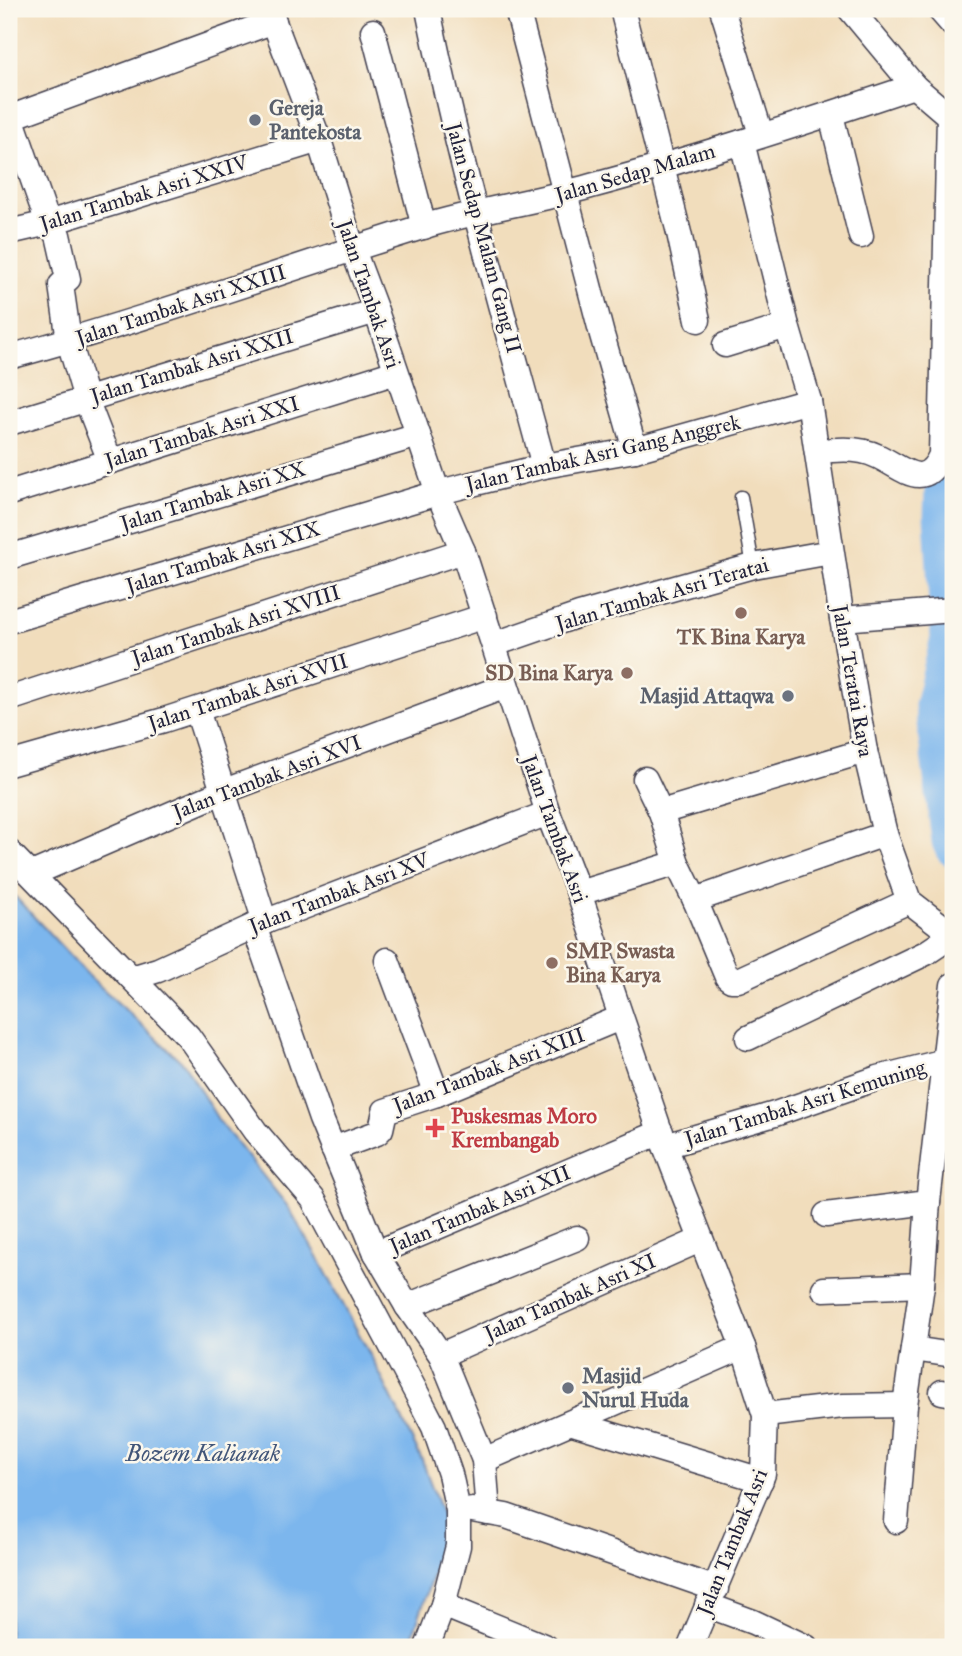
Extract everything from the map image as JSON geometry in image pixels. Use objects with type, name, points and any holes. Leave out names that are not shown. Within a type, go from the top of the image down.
[{"type":"street","name":"Jalan Sedap Malam Gang II","points":[[428,9],[477,214],[544,466]]},
{"type":"street","points":[[517,9],[635,450]]},
{"type":"street","name":"Jalan Teratai Raya","points":[[722,9],[752,138],[787,326],[809,401],[831,552],[865,751],[885,834],[909,901]]},
{"type":"street","points":[[817,452],[848,449],[877,455],[913,475],[930,472],[941,455],[951,114],[914,86],[850,9]]},
{"type":"street","points":[[939,9],[953,25]]},
{"type":"street","points":[[110,461],[86,398],[69,341],[61,285],[68,279],[58,235],[48,223],[10,118],[271,15]]},
{"type":"street","name":"Jalan Tambak Asri","points":[[271,15],[319,140],[353,250],[438,493],[464,551],[548,813],[579,893],[620,1018],[700,1240],[743,1347],[765,1415],[765,1459],[761,1480],[690,1647]]},
{"type":"street","points":[[624,17],[698,320]]},
{"type":"street","points":[[373,31],[424,227]]},
{"type":"street","name":"Jalan Sedap Malam","points":[[353,250],[424,227],[565,194],[662,167],[831,115],[914,86]]},
{"type":"street","points":[[831,115],[861,236]]},
{"type":"street","name":"Jalan Tambak Asri XXIV","points":[[9,232],[48,223],[319,140]]},
{"type":"street","name":"Jalan Tambak Asri XXIII","points":[[9,357],[69,341],[353,250]]},
{"type":"street","name":"Jalan Tambak Asri XXII","points":[[9,423],[376,311]]},
{"type":"street","points":[[725,345],[787,326]]},
{"type":"street","name":"Jalan Tambak Asri XXI","points":[[9,493],[396,372]]},
{"type":"street","name":"Jalan Tambak Asri Gang Anggrek","points":[[438,493],[544,466],[635,450],[809,401]]},
{"type":"street","name":"Jalan Tambak Asri XX","points":[[9,557],[418,435]]},
{"type":"street","name":"Jalan Tambak Asri XIX","points":[[9,621],[438,493]]},
{"type":"street","name":"Jalan Tambak Asri XVIII","points":[[9,699],[464,551]]},
{"type":"street","name":"Jalan Tambak Asri Teratai","points":[[495,644],[579,615],[753,566],[831,552]]},
{"type":"street","points":[[842,619],[949,610]]},
{"type":"street","name":"Jalan Tambak Asri XVII","points":[[9,764],[197,710],[485,616]]},
{"type":"street","name":"Jalan Tambak Asri XVI","points":[[32,874],[222,792],[506,686]]},
{"type":"street","points":[[197,710],[321,1119],[376,1253],[407,1306],[441,1354],[484,1460],[488,1513]]},
{"type":"street","points":[[661,812],[865,751]]},
{"type":"street","points":[[646,779],[661,812],[677,863],[727,977],[731,980],[738,980],[909,901],[953,935],[926,953],[747,1038]]},
{"type":"street","name":"Jalan Tambak Asri XV","points":[[132,978],[158,970],[260,924],[548,813]]},
{"type":"street","points":[[695,900],[885,834]]},
{"type":"street","points":[[9,852],[188,1036],[255,1131],[313,1199],[434,1427],[450,1474],[458,1510],[458,1546],[443,1605],[426,1647]]},
{"type":"street","points":[[579,893],[677,863]]},
{"type":"street","points":[[387,960],[438,1094]]},
{"type":"street","points":[[896,1521],[905,1405],[922,1285],[928,1202],[953,985]]},
{"type":"street","name":"Jalan Tambak Asri XIII","points":[[334,1149],[377,1133],[381,1129],[385,1111],[438,1094],[620,1018]]},
{"type":"street","name":"Jalan Tambak Asri Kemuning","points":[[663,1139],[775,1114],[878,1078],[945,1061]]},
{"type":"street","name":"Jalan Tambak Asri XII","points":[[376,1253],[663,1139]]},
{"type":"street","points":[[827,1215],[928,1202]]},
{"type":"street","points":[[407,1306],[577,1238]]},
{"type":"street","name":"Jalan Tambak Asri XI","points":[[441,1354],[700,1240]]},
{"type":"street","points":[[824,1289],[922,1285]]},
{"type":"street","points":[[484,1460],[743,1347]]},
{"type":"street","points":[[913,1349],[953,1355]]},
{"type":"street","points":[[765,1415],[843,1406],[905,1405]]},
{"type":"street","points":[[573,1423],[761,1480]]},
{"type":"street","points":[[458,1510],[470,1509],[506,1516],[711,1597],[753,1622],[806,1647]]},
{"type":"street","points":[[443,1605],[546,1647]]},
{"type":"lane","points":[[741,497],[753,566]]},
{"type":"water","name":"Bozem Kalianak","points":[[9,890],[89,976],[184,1064],[219,1121],[286,1204],[374,1362],[422,1460],[443,1517],[440,1553],[409,1647],[9,1647]]},
{"type":"waterway","points":[[953,482],[943,490],[942,516],[949,639],[933,706],[953,848]]},
{"type":"place","name":"Gereja Pantekosta","points":[[255,120]]},
{"type":"place","name":"TK Bina Karya","points":[[741,613]]},
{"type":"place","name":"SD Bina Karya","points":[[627,673]]},
{"type":"place","name":"Masjid Attaqwa","points":[[788,696]]},
{"type":"place","name":"SMP Swasta Bina Karya","points":[[552,963]]},
{"type":"place","name":"Puskesmas Moro Krembangab","points":[[435,1128]]},
{"type":"place","name":"Masjid Nurul Huda","points":[[568,1388]]}]
